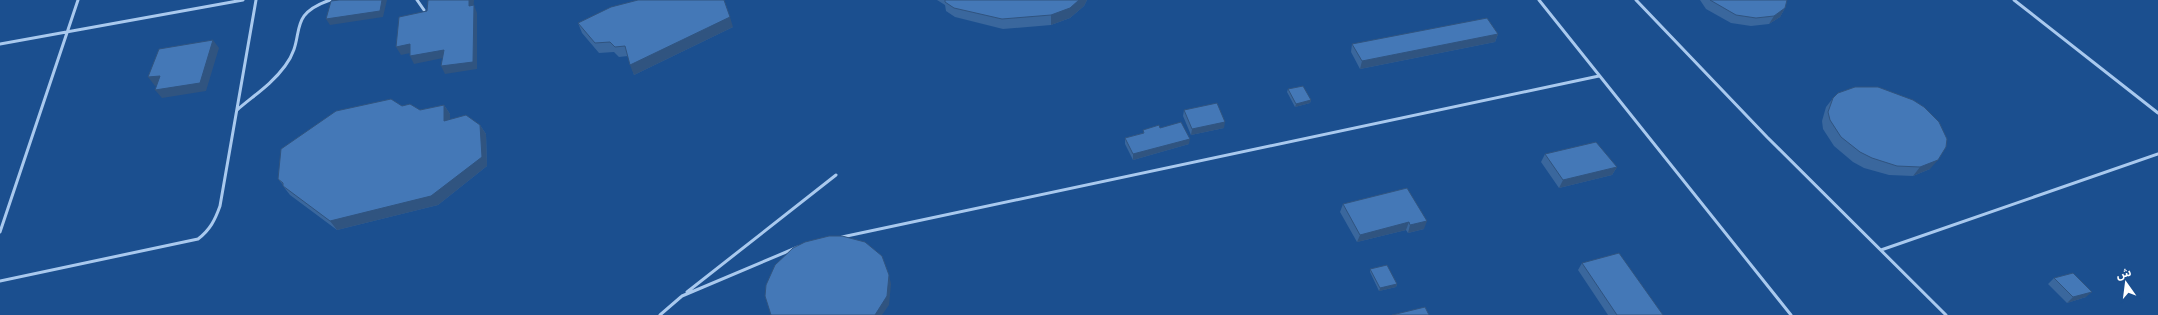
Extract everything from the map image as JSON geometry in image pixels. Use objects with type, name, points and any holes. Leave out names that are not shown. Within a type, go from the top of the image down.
[{"type":"lane","points":[[0,232],[78,0]]},
{"type":"lane","points":[[0,44],[243,0]]},
{"type":"lane","points":[[0,281],[198,239],[206,233],[214,224],[220,206],[256,0]]},
{"type":"lane","points":[[237,110],[283,68],[290,58],[301,17],[319,3],[330,0]]},
{"type":"lane","points":[[417,0],[424,10]]},
{"type":"lane","points":[[1538,0],[1791,315]]},
{"type":"lane","points":[[1636,0],[1767,137],[1946,315]]},
{"type":"lane","points":[[2014,0],[2158,113]]},
{"type":"lane","points":[[841,238],[1599,76]]},
{"type":"lane","points":[[1881,250],[2158,154]]},
{"type":"lane","points":[[660,315],[836,175]]},
{"type":"lane","points":[[682,296],[802,246]]},
{"type":"building","points":[[382,0],[380,11],[326,19],[331,1]]},
{"type":"building","points":[[428,0],[469,0],[469,6],[474,5],[473,62],[441,66],[444,50],[410,56],[410,44],[396,47],[399,17],[427,11]]},
{"type":"building","points":[[638,0],[724,0],[730,17],[630,65],[625,46],[615,47],[610,42],[595,43],[578,23],[611,7]]},
{"type":"building","points":[[945,0],[1079,0],[1070,8],[1051,15],[1002,19],[954,8],[945,2]]},
{"type":"building","points":[[1710,0],[1787,0],[1785,8],[1774,16],[1756,18],[1736,15]]},
{"type":"building","points":[[1487,18],[1498,34],[1362,61],[1352,44]]},
{"type":"building","points":[[213,40],[200,83],[155,90],[160,76],[148,77],[159,49]]},
{"type":"building","points":[[1303,86],[1311,100],[1296,104],[1288,89]]},
{"type":"building","points":[[1855,87],[1878,87],[1913,100],[1924,107],[1939,122],[1947,139],[1946,147],[1938,160],[1920,167],[1897,166],[1872,158],[1860,152],[1841,137],[1830,120],[1828,112],[1833,98],[1838,93]]},
{"type":"building","points":[[391,99],[402,106],[410,104],[420,110],[444,105],[444,121],[466,115],[480,125],[482,157],[431,196],[330,221],[283,186],[283,183],[278,179],[281,149],[336,111]]},
{"type":"building","points":[[1217,103],[1225,122],[1192,129],[1184,110]]},
{"type":"building","points":[[1181,122],[1190,139],[1133,154],[1125,138],[1144,133],[1143,130],[1159,125],[1160,128]]},
{"type":"building","points":[[1596,142],[1617,167],[1563,180],[1545,154]]},
{"type":"building","points":[[1407,188],[1427,221],[1410,225],[1409,222],[1360,235],[1343,204]]},
{"type":"building","points":[[829,236],[842,236],[865,242],[882,256],[889,275],[887,296],[875,315],[771,315],[765,296],[766,285],[775,265],[793,248],[805,242]]},
{"type":"building","points":[[1619,253],[1663,315],[1617,315],[1582,263]]},
{"type":"building","points":[[1387,265],[1397,284],[1380,288],[1370,269]]},
{"type":"building","points":[[2073,273],[2092,292],[2073,297],[2054,278]]},
{"type":"building","points":[[1425,307],[1429,315],[1392,315]]}]
